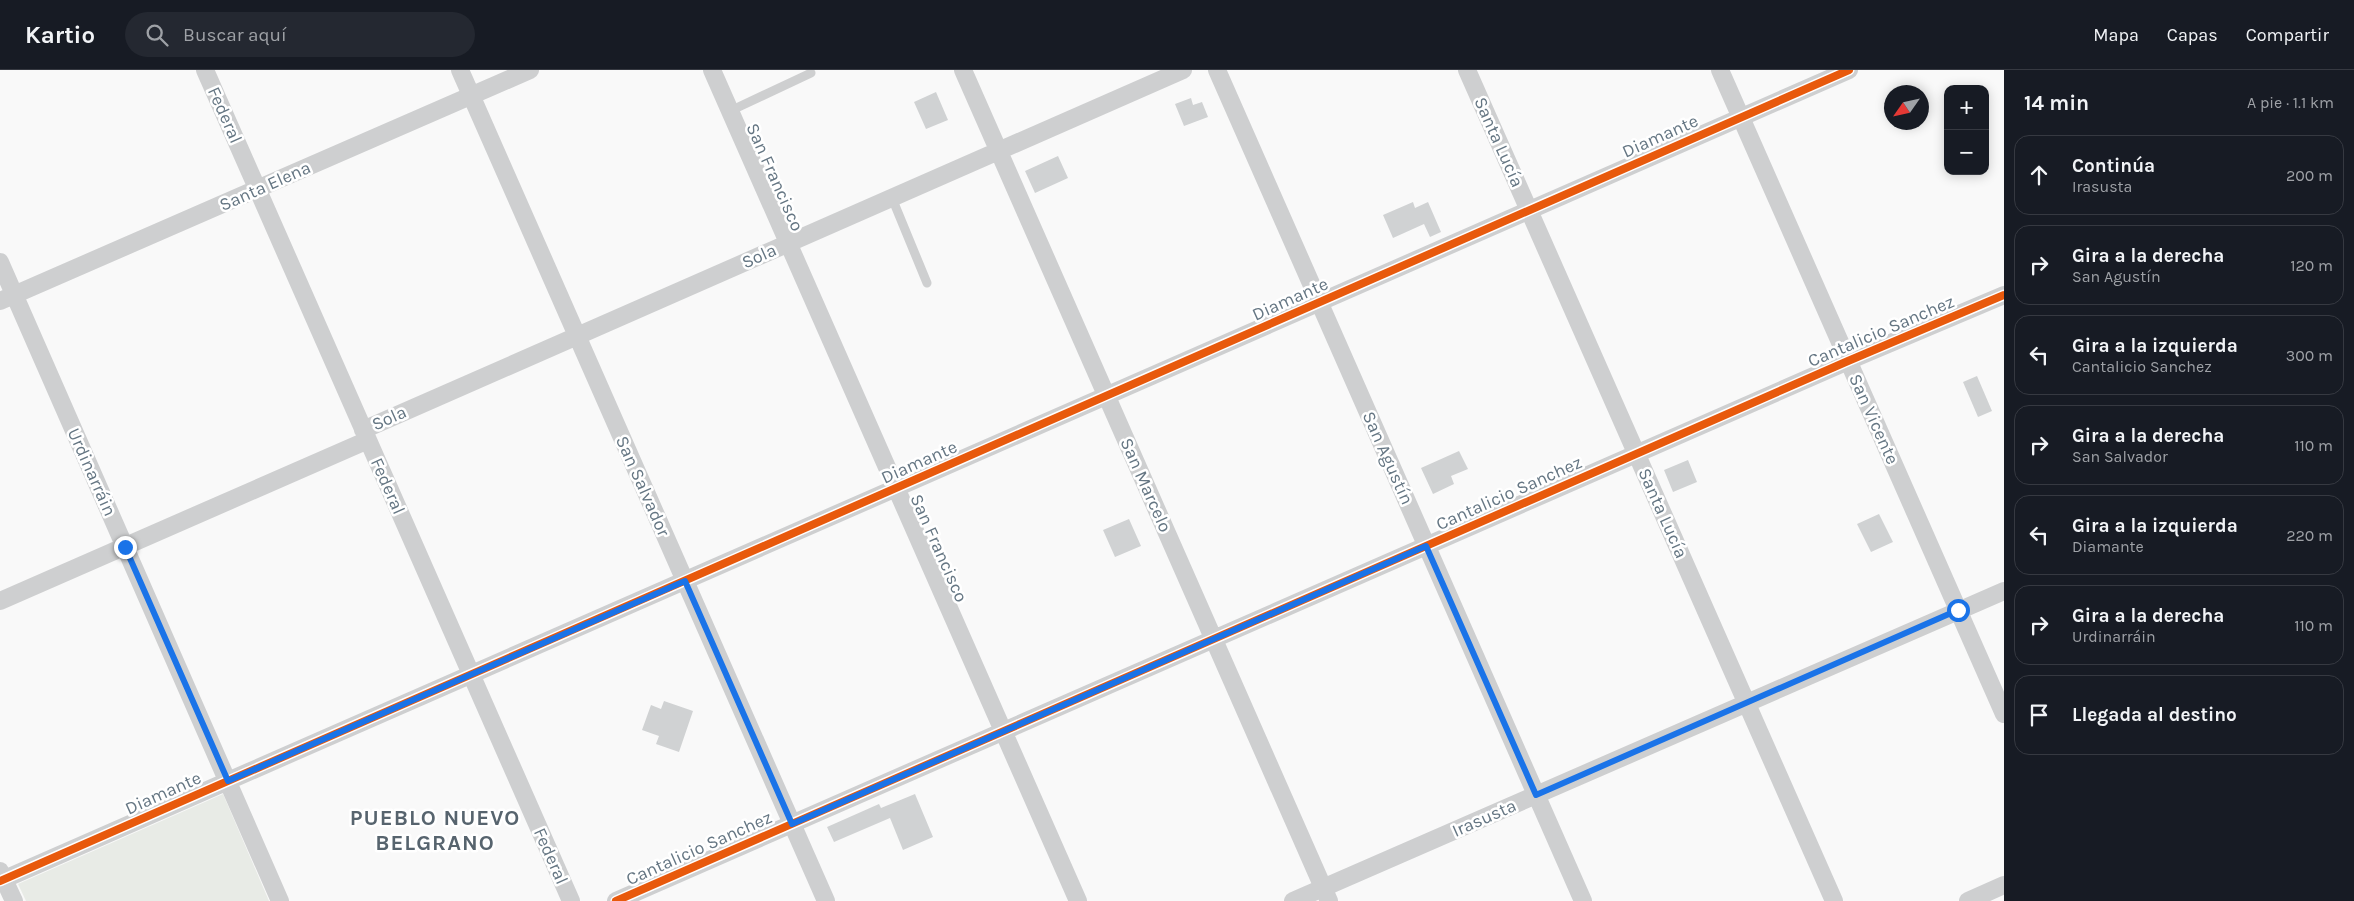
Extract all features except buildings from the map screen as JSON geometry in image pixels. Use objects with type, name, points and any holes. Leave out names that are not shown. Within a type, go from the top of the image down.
[{"type":"street","name":"Federal","points":[[205,70],[571,901]]},
{"type":"street","name":"San Salvador","points":[[460,70],[826,901]]},
{"type":"street","name":"Santa Elena","points":[[7,298],[530,70]]},
{"type":"street","name":"San Francisco","points":[[712,70],[1078,901]]},
{"type":"street","name":"San Marcelo","points":[[963,70],[1326,894]]},
{"type":"street","name":"Sola","points":[[0,602],[125,547],[577,336],[1183,70]]},
{"type":"street","name":"San Agustín","points":[[1217,70],[1583,901]]},
{"type":"street","name":"Santa Lucía","points":[[1468,70],[1834,901]]},
{"type":"street","name":"San Vicente","points":[[1720,70],[2004,714]]},
{"type":"street","name":"Diamante","points":[[1,877],[228,781],[1850,70]]},
{"type":"street","name":"Urdinarráin","points":[[0,262],[7,298],[125,547],[280,901]]},
{"type":"street","name":"Cantalicio Sanchez","points":[[616,901],[1636,453],[2004,295]]},
{"type":"street","name":"Irasusta","points":[[1294,901],[1326,894],[1536,795],[2004,591]]},
{"type":"street","points":[[1,877],[14,901]]},
{"type":"street","points":[[1968,901],[2004,885]]},
{"type":"lane","points":[[730,111],[811,73]]},
{"type":"lane","points":[[892,198],[927,283]]},
{"type":"shaded area","points":[[223,794],[269,901],[26,901],[18,884]]},
{"type":"cycle path","points":[[0,881],[1849,70]]},
{"type":"cycle path","points":[[616,901],[1848,361],[2004,295]]},
{"type":"district","name":"PUEBLO NUEVO BELGRANO","points":[[435,830]]},
{"type":"route","points":[[125,547],[228,781],[685,581],[792,824],[1426,546],[1536,795],[1958,610]]}]
